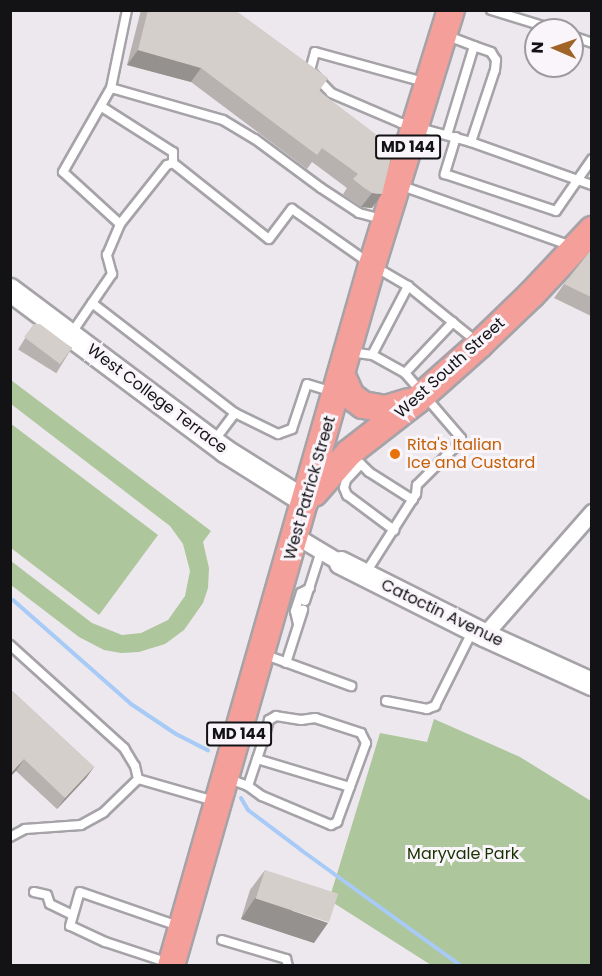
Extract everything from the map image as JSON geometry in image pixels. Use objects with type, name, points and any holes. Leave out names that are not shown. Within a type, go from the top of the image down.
[{"type":"main road","name":"West Patrick Street","points":[[171,964],[218,802],[237,782],[241,727],[339,385],[360,353],[372,265],[451,10]]},
{"type":"main road","name":"West South Street","points":[[306,502],[335,466],[355,458],[480,344],[584,239]]},
{"type":"main road","points":[[339,385],[370,408],[386,408],[420,397]]},
{"type":"street","name":"West College Terrace","points":[[10,290],[214,442],[306,502]]},
{"type":"street","points":[[478,632],[591,512]]},
{"type":"street","name":"Catoctin Avenue","points":[[296,536],[364,575],[478,632],[591,684]]},
{"type":"lane","points":[[120,224],[63,172],[111,88],[127,10]]},
{"type":"lane","points":[[492,10],[524,20]]},
{"type":"lane","points":[[443,35],[491,52],[496,60],[495,70],[471,142]]},
{"type":"lane","points":[[474,46],[445,174],[556,211],[591,159]]},
{"type":"lane","points":[[310,71],[315,52],[428,84]]},
{"type":"lane","points":[[302,66],[331,93],[415,127],[471,142],[591,185]]},
{"type":"lane","points":[[111,88],[223,120],[255,139],[359,213],[386,220]]},
{"type":"lane","points":[[102,107],[172,152],[173,163],[269,239],[292,209],[372,265],[408,286],[480,344]]},
{"type":"lane","points":[[70,335],[112,274],[107,255],[120,224],[166,165],[173,163]]},
{"type":"lane","points":[[397,185],[584,239]]},
{"type":"lane","points":[[364,575],[413,500],[423,477],[460,442],[460,438],[420,397],[405,372],[360,353],[408,286]]},
{"type":"lane","points":[[92,303],[235,413],[278,434],[292,429],[307,384],[339,385]]},
{"type":"lane","points":[[405,372],[453,322]]},
{"type":"lane","points":[[214,442],[235,413]]},
{"type":"lane","points":[[394,530],[347,495],[344,488],[355,458],[413,500]]},
{"type":"lane","points":[[305,601],[321,551]]},
{"type":"lane","points":[[298,624],[295,611],[301,593],[310,588]]},
{"type":"lane","points":[[286,663],[303,610]]},
{"type":"lane","points":[[386,701],[427,709],[435,706],[478,632]]},
{"type":"lane","points":[[10,645],[124,748],[135,766],[138,779]]},
{"type":"lane","points":[[262,654],[351,686]]},
{"type":"lane","points":[[276,716],[301,720],[315,718],[361,733],[366,743],[337,822],[331,825],[262,796],[237,782],[257,759],[269,720],[276,716]]},
{"type":"lane","points":[[241,727],[265,735]]},
{"type":"lane","points":[[257,759],[350,787]]},
{"type":"lane","points":[[138,779],[218,802]]},
{"type":"lane","points":[[10,837],[25,830],[81,825],[104,812],[138,779]]},
{"type":"lane","points":[[34,892],[47,895],[50,904],[73,915]]},
{"type":"lane","points":[[171,964],[105,942],[70,926],[80,892],[182,928]]},
{"type":"lane","points":[[222,940],[286,959],[288,966]]},
{"type":"green space","points":[[11,380],[211,531],[203,542],[209,568],[208,588],[203,603],[184,630],[165,644],[139,652],[121,653],[104,650],[79,637],[11,585],[11,561],[92,623],[122,635],[141,633],[168,620],[185,596],[190,571],[183,544],[170,526],[11,404]]},
{"type":"green space","points":[[10,423],[158,535],[99,615],[11,548]]},
{"type":"green space","name":"Maryvale Park","points":[[434,719],[520,757],[591,801],[591,965],[431,965],[329,900],[380,733],[427,742]]},
{"type":"building","points":[[148,10],[235,10],[328,78],[319,91],[386,142],[385,146],[393,149],[382,194],[372,193],[363,187],[353,179],[358,174],[322,148],[317,155],[201,68],[138,50]]},
{"type":"building","points":[[591,250],[591,297],[564,284]]},
{"type":"building","points":[[34,324],[40,324],[72,348],[60,364],[24,337]]},
{"type":"building","points":[[10,689],[94,767],[65,798],[24,759],[10,774]]},
{"type":"building","points":[[265,870],[338,894],[329,922],[256,899]]},
{"type":"waterway","points":[[13,600],[131,704],[176,734],[208,750]]},
{"type":"waterway","points":[[241,798],[248,810],[461,966]]},
{"type":"place","name":"Rita's Italian Ice and Custard","points":[[395,454]]}]
